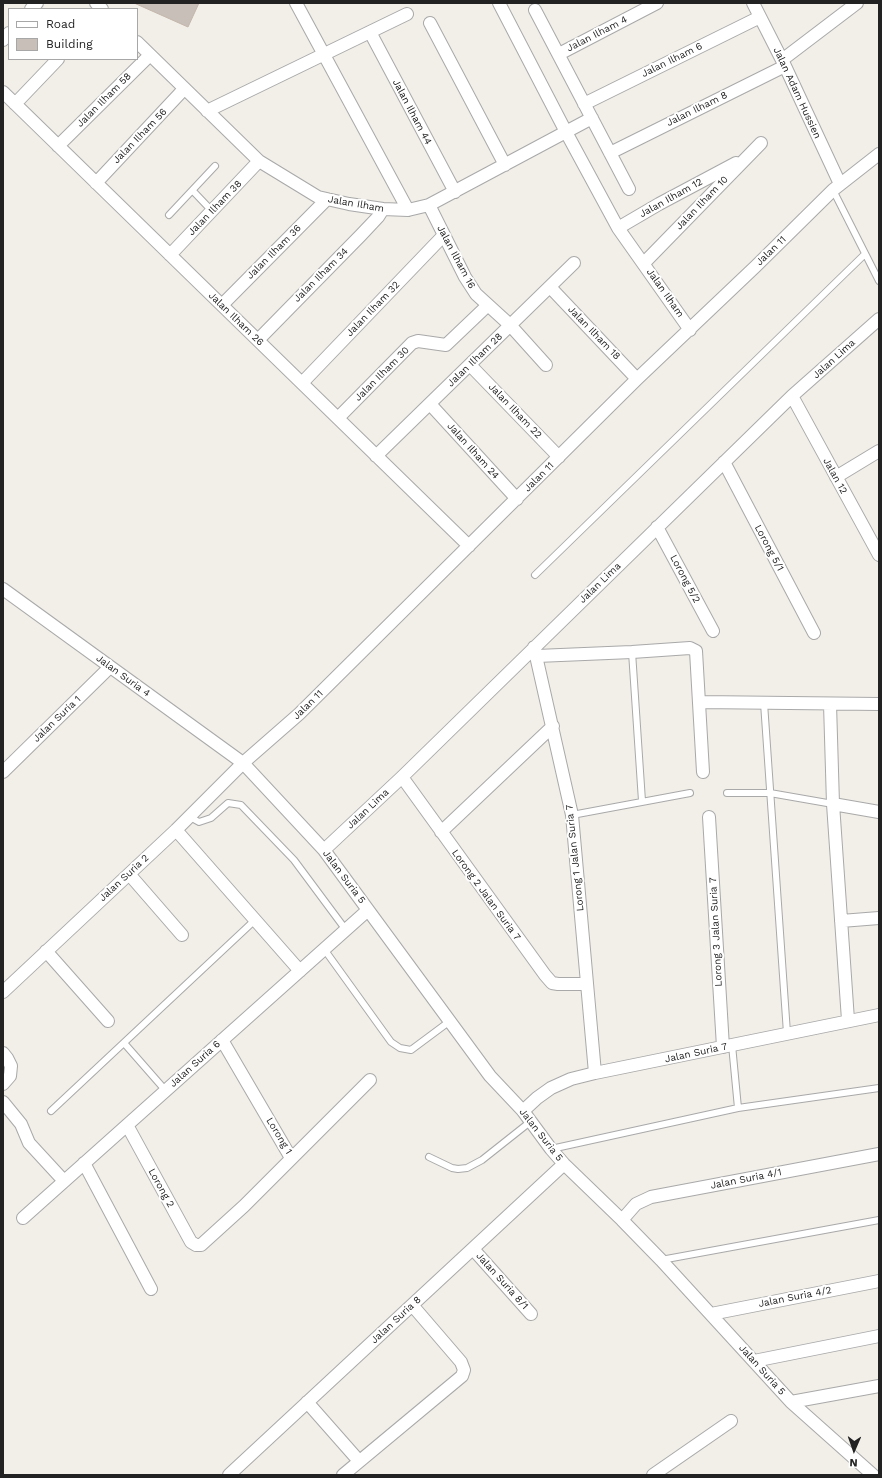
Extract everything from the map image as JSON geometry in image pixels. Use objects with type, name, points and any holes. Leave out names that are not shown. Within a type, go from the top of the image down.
[{"type":"street","points":[[296,3],[408,210]]},
{"type":"street","name":"Jalan Ilham","points":[[500,3],[566,132],[618,228],[690,330]]},
{"type":"street","name":"Jalan Ilham 4","points":[[559,54],[657,3]]},
{"type":"street","name":"Jalan Adam Hussien","points":[[753,3],[783,63],[837,187]]},
{"type":"street","name":"Jalan Ilham 8","points":[[610,152],[783,63],[857,3]]},
{"type":"street","points":[[535,10],[629,188]]},
{"type":"street","points":[[207,111],[407,14]]},
{"type":"street","name":"Jalan Ilham 6","points":[[584,104],[760,17]]},
{"type":"street","points":[[430,23],[505,165]]},
{"type":"street","name":"Jalan Ilham 44","points":[[370,32],[454,192]]},
{"type":"street","name":"Jalan Ilham","points":[[138,43],[259,162],[318,197],[349,204],[384,209],[408,210],[429,205],[566,132]]},
{"type":"street","name":"Jalan Ilham 58","points":[[58,146],[150,55]]},
{"type":"street","points":[[15,104],[57,60]]},
{"type":"street","name":"Jalan Ilham 56","points":[[96,183],[184,89]]},
{"type":"street","name":"Jalan Ilham 26","points":[[3,92],[469,546]]},
{"type":"street","points":[[566,132],[592,118]]},
{"type":"street","name":"Jalan Ilham 10","points":[[644,263],[761,143]]},
{"type":"street","name":"Jalan 11","points":[[243,763],[299,714],[559,456],[837,187],[879,154]]},
{"type":"street","name":"Jalan Ilham 12","points":[[618,228],[659,204],[746,158]]},
{"type":"street","name":"Jalan Ilham 38","points":[[170,255],[259,162]]},
{"type":"street","name":"Jalan Ilham 36","points":[[222,305],[326,199]]},
{"type":"street","name":"Jalan Ilham 16","points":[[429,205],[465,277],[476,294],[510,325],[546,365]]},
{"type":"street","name":"Jalan Ilham 34","points":[[258,340],[366,231],[384,209]]},
{"type":"street","name":"Jalan Ilham 32","points":[[302,383],[444,235]]},
{"type":"street","name":"Jalan Ilham 28","points":[[376,456],[574,263]]},
{"type":"street","name":"Jalan Ilham 18","points":[[550,287],[638,379]]},
{"type":"street","name":"Jalan Ilham 30","points":[[338,418],[412,343],[418,341],[446,345],[488,305]]},
{"type":"street","name":"Jalan Lima","points":[[324,850],[535,652],[657,527],[792,396],[879,319]]},
{"type":"street","name":"Jalan Ilham 22","points":[[470,365],[559,456]]},
{"type":"street","name":"Jalan 12","points":[[792,396],[879,555]]},
{"type":"street","name":"Jalan Ilham 24","points":[[430,404],[517,499]]},
{"type":"street","points":[[836,477],[879,451]]},
{"type":"street","name":"Lorong 5/1","points":[[724,462],[814,633]]},
{"type":"street","name":"Lorong 5/2","points":[[657,527],[713,631]]},
{"type":"street","name":"Jalan Suria 4","points":[[3,589],[243,763]]},
{"type":"street","points":[[535,652],[632,652],[690,648],[696,651],[703,772]]},
{"type":"street","name":"Lorong 1 Jalan Suria 7","points":[[535,652],[572,815],[595,1073]]},
{"type":"street","name":"Jalan Suria 1","points":[[3,772],[110,667]]},
{"type":"street","points":[[700,702],[879,704]]},
{"type":"street","points":[[830,704],[833,804],[848,1020]]},
{"type":"street","points":[[441,832],[553,726]]},
{"type":"street","name":"Jalan Suria 2","points":[[3,992],[190,817],[243,763]]},
{"type":"street","name":"Jalan Suria 5","points":[[243,763],[324,850],[490,1076],[523,1112],[564,1164],[661,1260],[791,1402],[873,1475]]},
{"type":"street","name":"Lorong 2 Jalan Suria 7","points":[[402,777],[545,975],[552,982],[558,984],[587,984]]},
{"type":"street","points":[[833,804],[879,812]]},
{"type":"street","name":"Lorong 3 Jalan Suria 7","points":[[709,816],[728,1046]]},
{"type":"street","points":[[176,830],[300,971]]},
{"type":"street","points":[[129,874],[182,935]]},
{"type":"street","name":"Jalan Suria 6","points":[[22,1218],[368,910]]},
{"type":"street","points":[[841,922],[879,918]]},
{"type":"street","points":[[46,951],[108,1021]]},
{"type":"street","name":"Jalan Suria 7","points":[[523,1112],[537,1098],[551,1088],[571,1079],[848,1020],[879,1015]]},
{"type":"street","name":"Lorong 1","points":[[222,1040],[291,1158],[370,1080]]},
{"type":"street","points":[[3,1053],[11,1066],[10,1076],[3,1084]]},
{"type":"street","points":[[3,1102],[21,1124],[29,1143],[64,1181]]},
{"type":"street","name":"Lorong 2","points":[[127,1125],[191,1242],[196,1245],[201,1245],[244,1206],[291,1158]]},
{"type":"street","name":"Jalan Suria 4/1","points":[[622,1220],[636,1204],[651,1197],[879,1154]]},
{"type":"street","points":[[84,1163],[152,1289]]},
{"type":"street","name":"Jalan Suria 8","points":[[229,1475],[564,1164]]},
{"type":"street","name":"Jalan Suria 8/1","points":[[473,1249],[530,1314]]},
{"type":"street","name":"Jalan Suria 4/2","points":[[711,1314],[879,1281]]},
{"type":"street","points":[[343,1475],[462,1376],[464,1370],[461,1362],[412,1306]]},
{"type":"street","points":[[754,1361],[879,1336]]},
{"type":"street","points":[[791,1402],[879,1386]]},
{"type":"street","points":[[307,1402],[359,1461]]},
{"type":"street","points":[[653,1475],[731,1421]]},
{"type":"lane","points":[[169,215],[216,166]]},
{"type":"lane","points":[[837,187],[865,254],[879,281]]},
{"type":"lane","points":[[193,191],[212,211]]},
{"type":"lane","points":[[535,575],[865,254]]},
{"type":"lane","points":[[632,652],[642,801]]},
{"type":"lane","points":[[764,703],[787,1033]]},
{"type":"lane","points":[[572,815],[690,793]]},
{"type":"lane","points":[[727,794],[770,793],[833,804]]},
{"type":"lane","points":[[190,817],[199,822],[211,818],[228,803],[241,805],[294,860],[346,930]]},
{"type":"lane","points":[[51,1111],[255,920]]},
{"type":"lane","points":[[324,950],[391,1042],[400,1048],[411,1050],[450,1021]]},
{"type":"lane","points":[[124,1043],[166,1090]]},
{"type":"lane","points":[[728,1046],[738,1108]]},
{"type":"lane","points":[[551,1149],[738,1108],[879,1088]]},
{"type":"lane","points":[[429,1157],[452,1168],[468,1168],[482,1160],[530,1122]]},
{"type":"lane","points":[[661,1260],[879,1220]]},
{"type":"building","points":[[134,3],[199,3],[188,27]]}]
